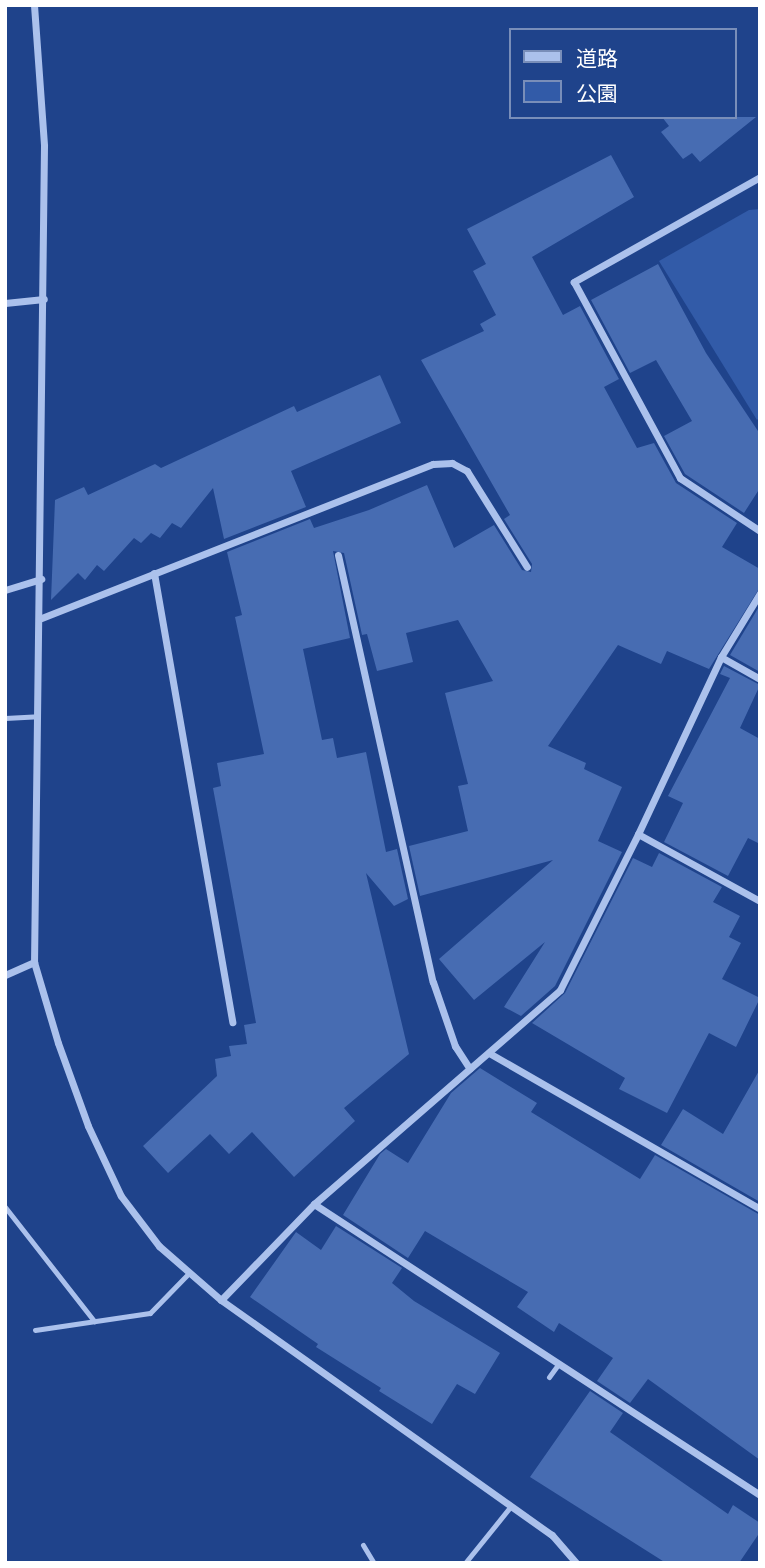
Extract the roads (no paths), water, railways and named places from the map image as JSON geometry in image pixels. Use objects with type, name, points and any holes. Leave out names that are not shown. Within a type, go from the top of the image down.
[{"type":"street","points":[[34,5],[44,146],[41,579],[34,962],[84,1114],[121,1196],[159,1247],[188,1274],[552,1535],[576,1563]]},
{"type":"street","points":[[760,177],[574,282],[680,478],[760,531]]},
{"type":"street","points":[[5,303],[44,299]]},
{"type":"street","points":[[39,619],[433,464],[452,463],[467,471],[527,567]]},
{"type":"street","points":[[338,555],[433,982],[455,1046],[470,1069]]},
{"type":"street","points":[[154,573],[232,1022]]},
{"type":"street","points":[[5,590],[41,579]]},
{"type":"street","points":[[221,1300],[314,1204],[560,990],[638,834],[721,657],[760,593]]},
{"type":"street","points":[[721,657],[760,679]]},
{"type":"street","points":[[638,834],[760,901]]},
{"type":"street","points":[[5,975],[34,962]]},
{"type":"street","points":[[489,1053],[760,1209]]},
{"type":"street","points":[[314,1204],[760,1495]]},
{"type":"lane","points":[[5,718],[38,716]]},
{"type":"lane","points":[[5,1207],[94,1321]]},
{"type":"lane","points":[[35,1330],[150,1313],[188,1274]]},
{"type":"lane","points":[[549,1377],[559,1363]]},
{"type":"lane","points":[[465,1563],[511,1506]]},
{"type":"lane","points":[[363,1545],[374,1563]]}]
